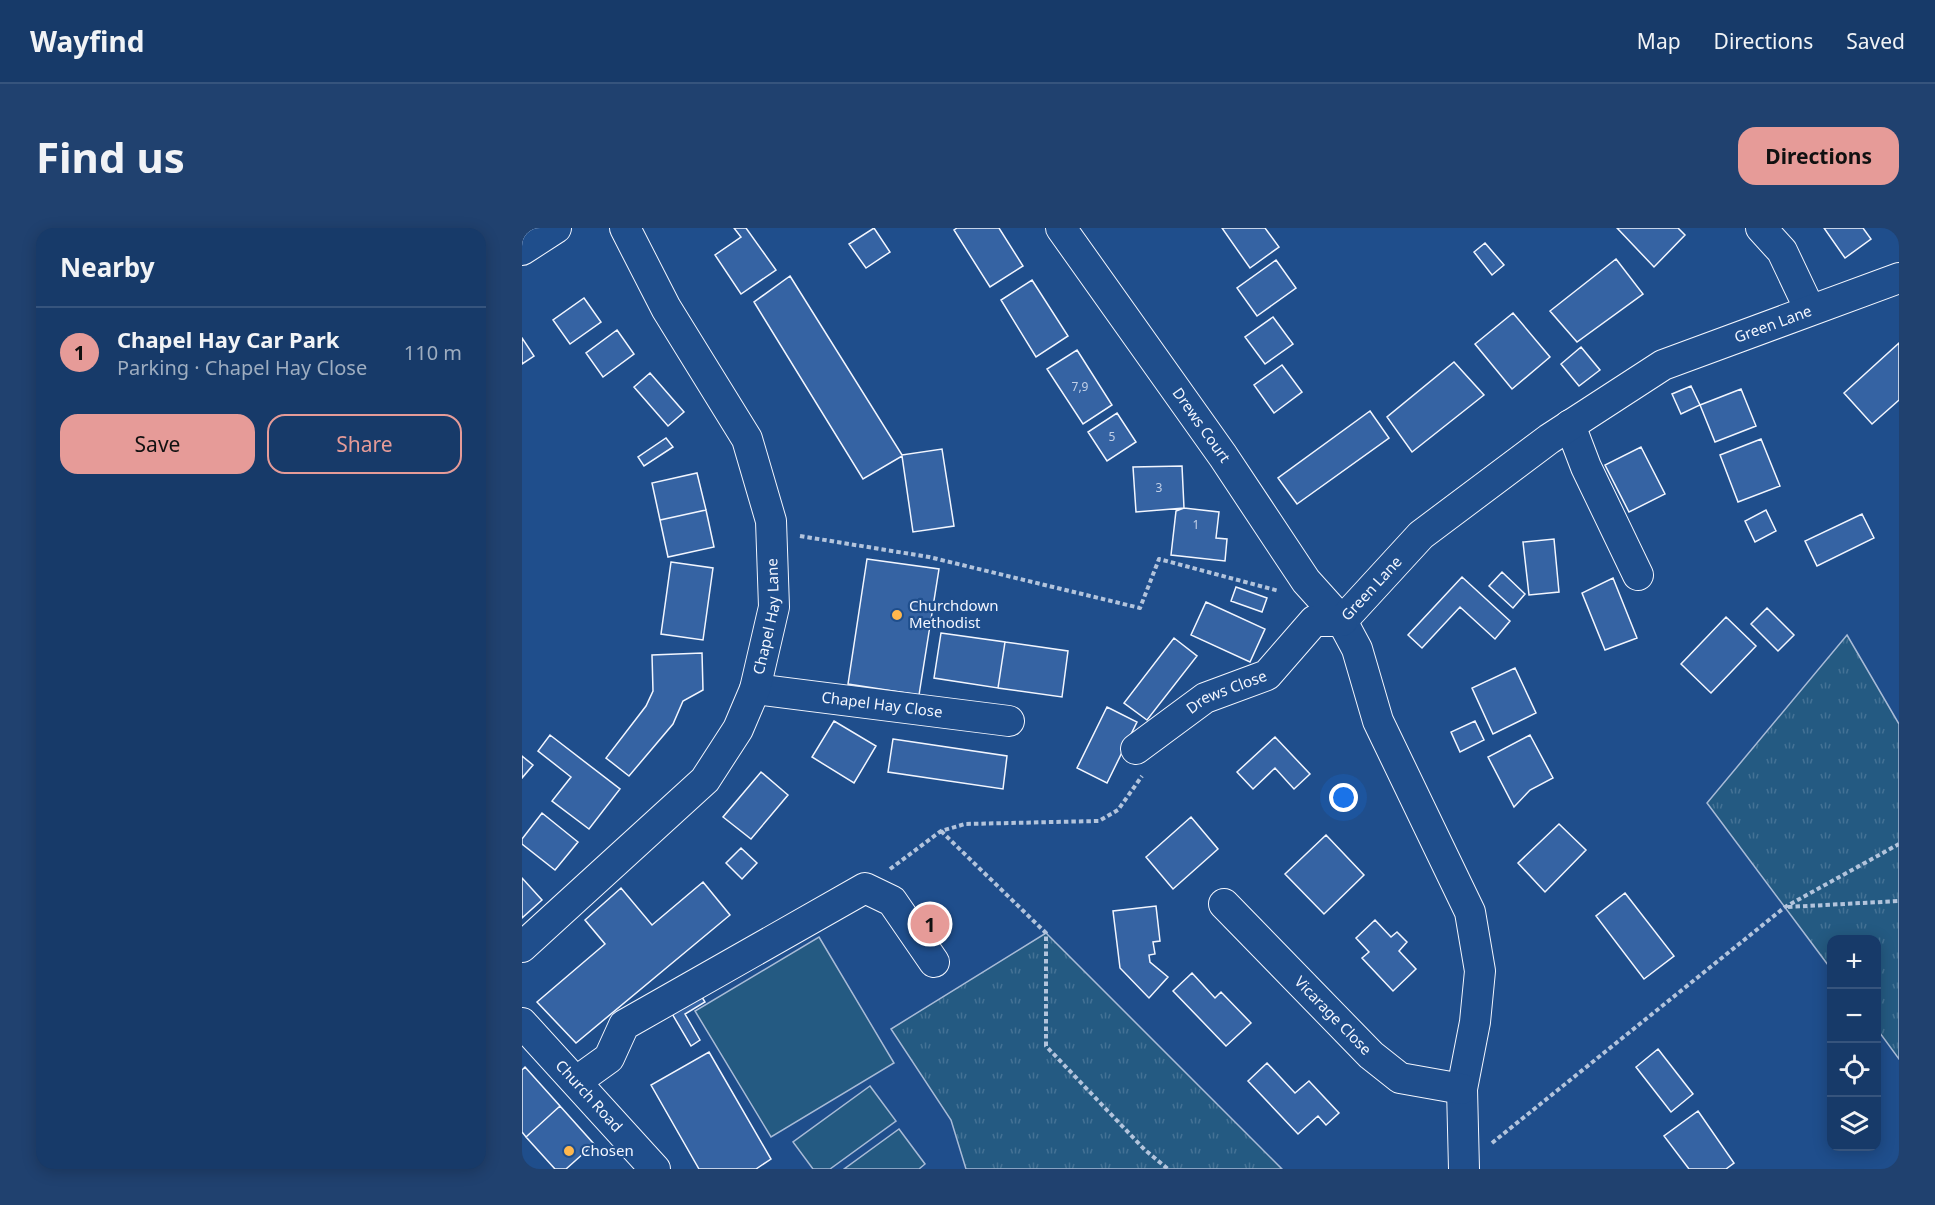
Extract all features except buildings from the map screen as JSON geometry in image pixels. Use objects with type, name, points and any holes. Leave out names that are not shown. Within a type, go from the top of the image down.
[{"type":"street","points":[[522,250],[556,228]]},
{"type":"street","name":"Chapel Hay Lane","points":[[522,947],[705,780],[738,729],[755,689],[774,607],[771,521],[747,439],[666,308],[625,228]]},
{"type":"street","name":"Drews Court","points":[[1061,228],[1223,456],[1306,581],[1342,621]]},
{"type":"street","points":[[1761,228],[1782,251],[1810,310]]},
{"type":"street","name":"Green Lane","points":[[1463,1167],[1462,1089],[1475,1022],[1480,971],[1470,912],[1378,721],[1357,649],[1342,621],[1421,536],[1570,425],[1663,365],[1899,278]]},
{"type":"street","points":[[1570,425],[1586,467],[1638,575]]},
{"type":"street","name":"Drews Close","points":[[1142,758],[1205,698],[1267,675],[1314,621],[1342,621]]},
{"type":"street","name":"Chapel Hay Close","points":[[755,689],[1009,721]]},
{"type":"street","points":[[577,1081],[609,1058],[624,1025],[866,888],[892,901],[934,962]]},
{"type":"street","name":"Vicarage Close","points":[[1224,904],[1371,1055],[1400,1078],[1462,1089]]},
{"type":"street","name":"Church Road","points":[[522,1023],[577,1081],[643,1165]]},
{"type":"path","points":[[772,542],[786,534],[929,557],[1140,608],[1159,559],[1297,596],[1321,598]]},
{"type":"path","points":[[866,888],[941,831],[965,824],[1099,821],[1118,810],[1142,758]]},
{"type":"path","points":[[941,831],[1046,933],[1046,1046],[1144,1150],[1168,1169]]},
{"type":"path","points":[[1463,1167],[1527,1118],[1785,907],[1899,844]]},
{"type":"path","points":[[1785,907],[1899,901]]},
{"type":"green space","points":[[1847,635],[1899,724],[1899,1059],[1881,1034],[1881,935],[1827,935],[1827,964],[1707,803]]},
{"type":"green space","points":[[1046,933],[1282,1169],[966,1169],[951,1120],[891,1029]]},
{"type":"green space","points":[[819,937],[894,1063],[771,1137],[695,1011]]},
{"type":"green space","points":[[870,1086],[896,1121],[830,1169],[813,1169],[793,1142]]},
{"type":"green space","points":[[899,1129],[925,1164],[919,1169],[844,1169]]},
{"type":"place","name":"Churchdown Methodist","points":[[897,615]]},
{"type":"place","name":"Chapel Hay Car Park","points":[[930,924]]},
{"type":"place","name":"Chosen","points":[[569,1151]]}]
